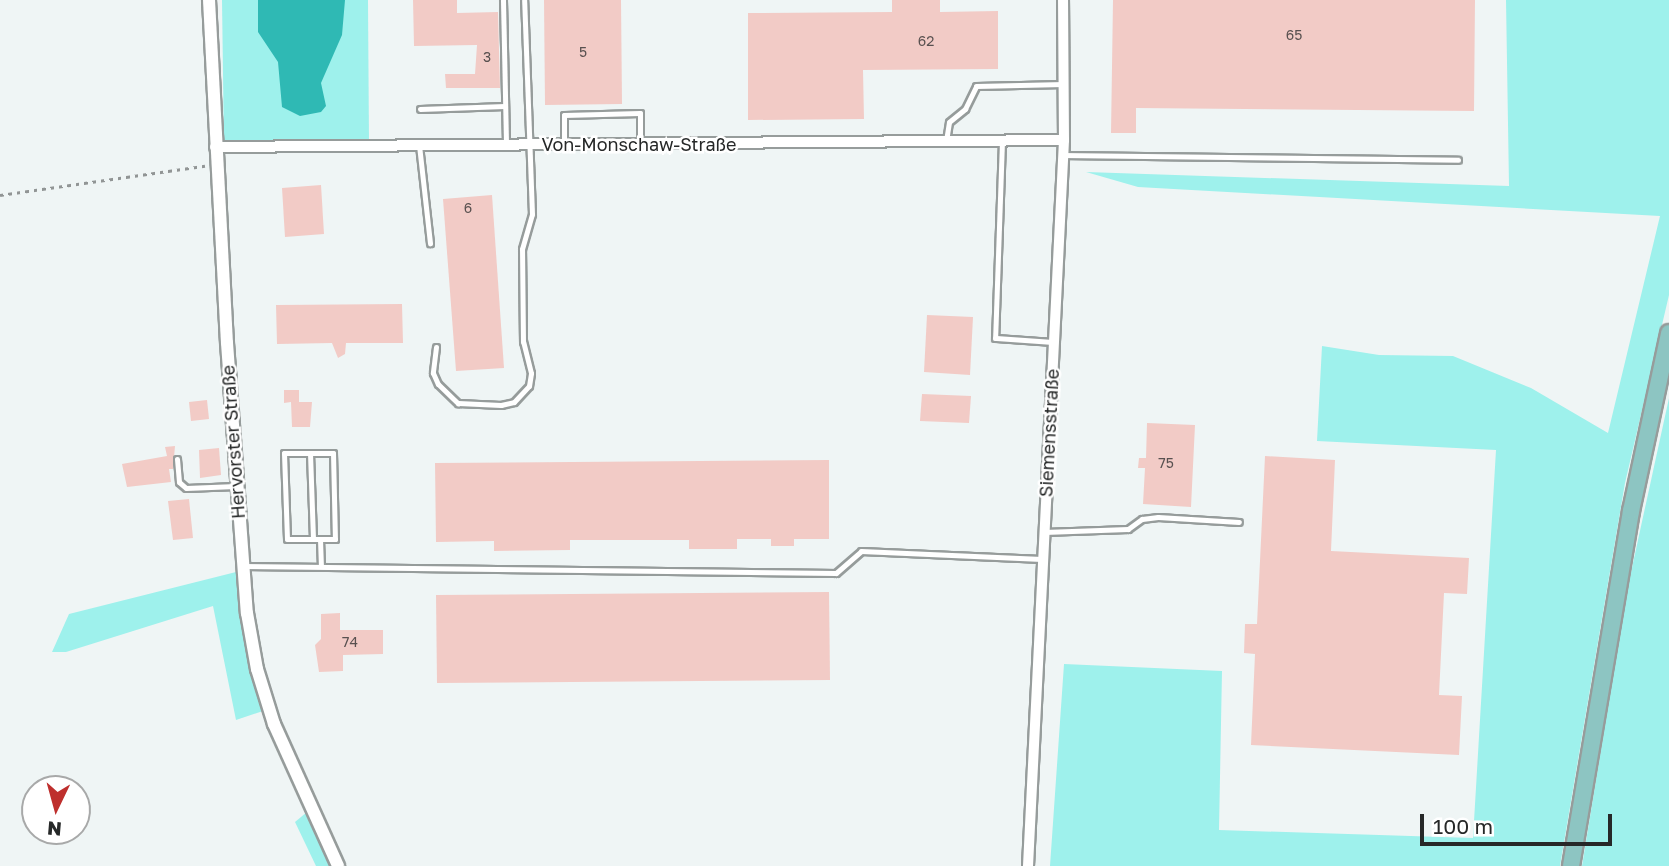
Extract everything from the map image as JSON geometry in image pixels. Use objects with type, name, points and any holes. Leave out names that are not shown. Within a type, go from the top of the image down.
[{"type":"main road","points":[[1571,866],[1629,524],[1669,332]]},
{"type":"street","name":"Hervorster Straße","points":[[209,0],[215,148],[236,486],[243,566],[257,669],[297,782],[338,866]]},
{"type":"street","name":"Siemensstraße","points":[[1028,866],[1064,140],[1063,0]]},
{"type":"street","name":"Von-Monschaw-Straße","points":[[215,148],[1064,140]]},
{"type":"lane","points":[[503,0],[506,145]]},
{"type":"lane","points":[[436,347],[433,373],[438,384],[458,403],[501,405],[514,402],[529,386],[531,373],[523,342],[522,249],[531,214],[524,0]]},
{"type":"lane","points":[[946,141],[948,122],[965,109],[976,86],[1064,84]]},
{"type":"lane","points":[[420,110],[505,106]]},
{"type":"lane","points":[[564,145],[564,115],[640,113],[640,145]]},
{"type":"lane","points":[[1002,141],[995,338],[1054,342]]},
{"type":"lane","points":[[419,145],[430,243]]},
{"type":"lane","points":[[1063,155],[1458,160]]},
{"type":"lane","points":[[284,453],[310,453],[333,453],[335,539],[286,539],[284,453]]},
{"type":"lane","points":[[310,453],[321,566]]},
{"type":"lane","points":[[177,459],[181,485],[236,486]]},
{"type":"lane","points":[[1044,532],[1128,529],[1142,519],[1158,517],[1239,522]]},
{"type":"lane","points":[[243,566],[836,573],[861,551],[1042,559]]},
{"type":"path","points":[[0,195],[216,165]]},
{"type":"shaded area","points":[[222,0],[368,0],[369,146],[224,147]]},
{"type":"shaded area","points":[[258,0],[345,0],[342,35],[321,83],[326,106],[321,112],[300,116],[282,107],[278,62],[258,32]]},
{"type":"shaded area","points":[[1506,0],[1669,0],[1669,295],[1625,483],[1560,866],[1050,866],[1064,664],[1222,671],[1219,830],[1473,838],[1496,450],[1317,441],[1322,346],[1379,355],[1453,356],[1531,388],[1608,433],[1660,216],[1138,187],[1086,172],[1509,186]]},
{"type":"shaded area","points":[[1669,398],[1669,866],[1582,866],[1626,595]]},
{"type":"shaded area","points":[[236,572],[248,660],[263,711],[236,720],[213,606],[66,652],[52,652],[69,614]]},
{"type":"shaded area","points":[[307,812],[333,866],[316,866],[295,822]]},
{"type":"building","points":[[413,0],[457,0],[457,13],[498,12],[500,88],[446,88],[445,74],[475,74],[477,45],[414,46]]},
{"type":"building","points":[[544,0],[621,0],[622,104],[545,105]]},
{"type":"building","points":[[892,0],[940,0],[940,12],[998,11],[998,69],[863,70],[864,119],[748,120],[748,13],[892,12]]},
{"type":"building","points":[[1113,0],[1475,0],[1474,111],[1136,108],[1136,133],[1111,133]]},
{"type":"building","points":[[321,185],[324,234],[285,237],[282,188]]},
{"type":"building","points":[[492,195],[504,368],[456,371],[443,199]]},
{"type":"building","points":[[402,304],[403,343],[346,343],[345,354],[338,358],[332,343],[277,344],[276,305]]},
{"type":"building","points":[[927,315],[973,317],[970,375],[924,372]]},
{"type":"building","points":[[284,390],[299,390],[299,402],[312,402],[310,427],[292,427],[291,402],[284,403]]},
{"type":"building","points":[[922,394],[971,396],[969,423],[920,421]]},
{"type":"building","points":[[207,400],[209,419],[191,421],[189,402]]},
{"type":"building","points":[[1147,423],[1195,425],[1191,507],[1143,504],[1145,468],[1138,468],[1139,458],[1146,458]]},
{"type":"building","points":[[175,446],[173,469],[169,469],[171,482],[127,487],[122,464],[167,456],[165,447]]},
{"type":"building","points":[[219,448],[221,475],[200,478],[199,450]]},
{"type":"building","points":[[1265,456],[1335,460],[1331,551],[1469,558],[1467,594],[1444,593],[1439,695],[1462,696],[1459,755],[1251,745],[1255,654],[1244,653],[1245,624],[1257,624]]},
{"type":"building","points":[[829,460],[829,539],[794,539],[794,546],[771,546],[771,539],[737,539],[737,549],[689,549],[689,540],[570,540],[570,550],[494,551],[494,541],[436,542],[435,463]]},
{"type":"building","points":[[189,499],[193,538],[173,540],[168,501]]},
{"type":"building","points":[[829,592],[830,680],[437,683],[436,595]]},
{"type":"building","points":[[340,613],[340,630],[383,630],[383,654],[343,655],[343,671],[319,672],[315,645],[321,639],[321,614]]}]
